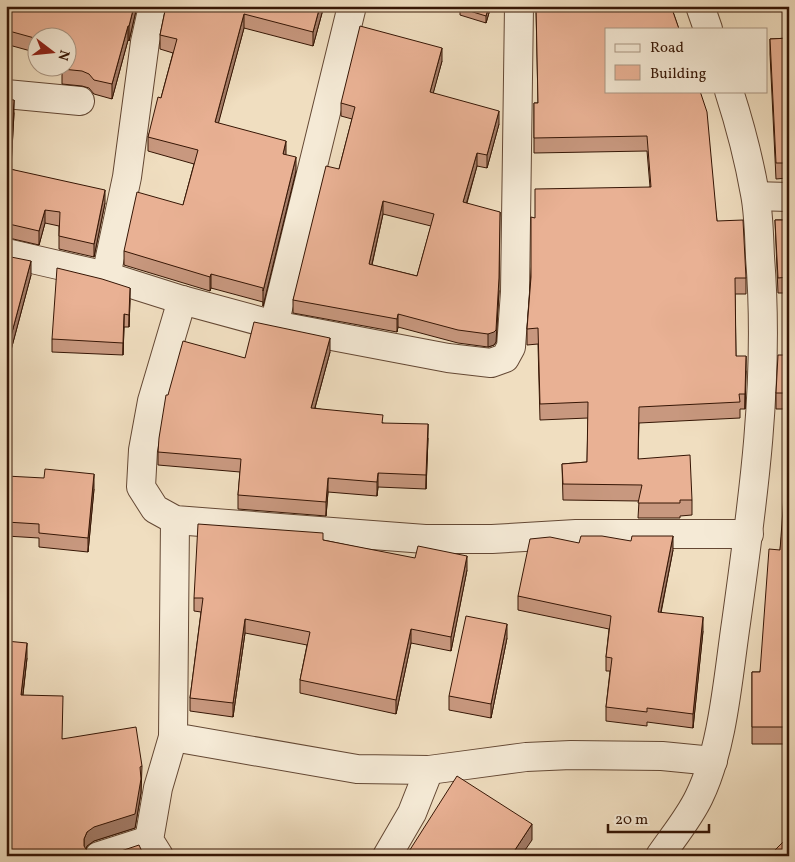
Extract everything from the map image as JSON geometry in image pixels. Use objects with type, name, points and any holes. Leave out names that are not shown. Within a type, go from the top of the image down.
[{"type":"street","points":[[106,276],[127,177],[145,42],[153,6]]},
{"type":"street","points":[[274,325],[352,6]]},
{"type":"street","points":[[6,253],[106,276],[182,300],[274,325],[448,358],[491,363],[504,358],[511,347],[515,292],[519,6]]},
{"type":"street","points":[[700,6],[708,28]]},
{"type":"street","points":[[660,856],[700,796],[713,761],[725,705],[758,459],[764,296],[756,196],[738,119],[729,92]]},
{"type":"street","points":[[6,94],[80,101]]},
{"type":"street","points":[[756,196],[789,197]]},
{"type":"street","points":[[182,300],[152,401],[143,450],[141,487],[155,509],[175,520],[425,539],[492,539],[576,534],[749,534]]},
{"type":"street","points":[[99,856],[154,848],[158,788],[173,737],[175,520]]},
{"type":"street","points":[[173,737],[357,768],[429,770],[526,757],[562,756],[662,756],[713,761]]},
{"type":"street","points":[[387,856],[412,813],[429,770]]},
{"type":"building","points":[[6,6],[134,6],[112,84],[94,80],[89,74],[78,71],[78,28],[28,28],[28,36],[9,31],[9,33],[6,33]]},
{"type":"building","points":[[166,6],[320,6],[313,32],[244,14],[215,122],[286,141],[283,154],[296,157],[263,291],[263,288],[211,274],[210,277],[124,251],[137,192],[183,205],[198,150],[148,137],[158,97],[161,98],[177,39],[160,35]]},
{"type":"building","points":[[461,6],[489,6],[486,16],[460,8]]},
{"type":"building","points":[[536,6],[671,6],[679,28],[605,28],[605,92],[700,92],[707,112],[717,221],[743,220],[746,278],[735,278],[736,356],[746,356],[745,394],[739,394],[740,402],[639,407],[638,459],[690,455],[692,500],[680,500],[680,503],[638,503],[642,485],[563,484],[562,464],[587,462],[588,402],[540,404],[538,328],[527,329],[531,277],[531,217],[535,218],[535,189],[651,187],[647,136],[534,138],[534,103],[538,103]]},
{"type":"building","points":[[360,26],[442,48],[430,92],[499,111],[487,155],[477,153],[463,202],[500,212],[499,278],[496,330],[494,332],[488,334],[458,330],[398,314],[397,319],[293,300],[326,166],[339,169],[355,107],[341,103]],"holes":[[[383,201],[434,214],[417,276],[369,264]]]},
{"type":"building","points":[[789,38],[789,166],[787,166],[787,163],[776,163],[770,39]]},
{"type":"building","points":[[6,99],[14,100],[10,169],[105,190],[94,244],[59,236],[60,212],[45,210],[39,231],[9,224],[6,225]]},
{"type":"building","points":[[788,197],[789,277],[778,278],[775,220],[788,220]]},
{"type":"building","points":[[6,256],[31,261],[11,336],[6,336]]},
{"type":"building","points":[[57,268],[130,288],[129,315],[124,314],[123,343],[52,339]]},
{"type":"building","points":[[254,322],[330,338],[311,408],[383,415],[382,423],[428,424],[426,475],[378,473],[377,482],[328,478],[326,502],[238,495],[241,459],[158,452],[166,395],[168,395],[183,341],[245,358]]},
{"type":"building","points":[[778,355],[789,355],[789,393],[776,393]]},
{"type":"building","points":[[45,469],[94,474],[88,538],[39,533],[39,524],[6,522],[6,476],[44,478]]},
{"type":"building","points":[[786,469],[789,470],[789,727],[752,727],[752,672],[760,672],[769,549],[780,550]]},
{"type":"building","points":[[198,524],[323,533],[323,540],[415,558],[418,546],[467,556],[451,637],[411,629],[396,700],[300,680],[310,632],[245,619],[233,703],[190,698],[203,598],[194,598]]},
{"type":"building","points":[[581,536],[602,536],[631,541],[632,536],[673,536],[658,612],[703,617],[693,714],[647,708],[647,712],[606,707],[612,658],[606,657],[611,616],[518,596],[530,539],[550,537],[579,543]]},
{"type":"building","points":[[466,616],[507,624],[491,704],[449,696]]},
{"type":"building","points":[[6,641],[27,643],[21,695],[63,696],[62,739],[136,727],[142,766],[140,767],[141,779],[135,814],[94,827],[87,832],[84,846],[89,854],[94,856],[6,856]]},
{"type":"building","points":[[457,776],[532,824],[511,856],[406,856]]},
{"type":"building","points":[[784,841],[789,846],[789,856],[769,856]]},
{"type":"building","points":[[139,845],[144,856],[106,856]]}]
